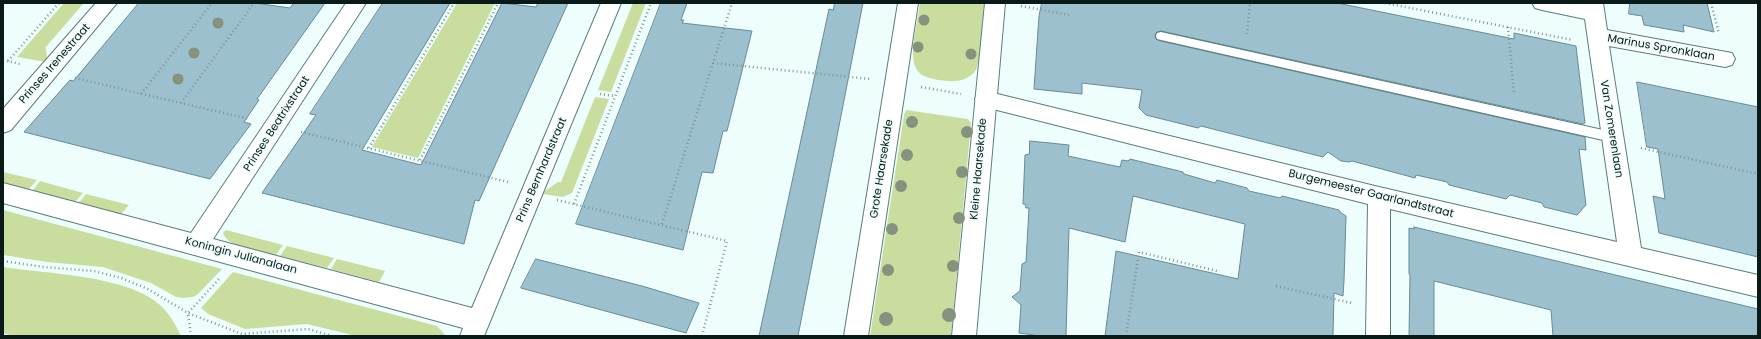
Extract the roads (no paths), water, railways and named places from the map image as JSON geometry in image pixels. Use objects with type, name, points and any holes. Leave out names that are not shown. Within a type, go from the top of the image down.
[{"type":"street","name":"Prinses Irenestraat","points":[[3,124],[107,3]]},
{"type":"street","name":"Prinses Beatrixstraat","points":[[197,244],[356,3]]},
{"type":"street","name":"Prins Bernhardstraat","points":[[476,328],[611,3]]},
{"type":"street","name":"Grote Haarsekade","points":[[856,336],[908,3]]},
{"type":"street","points":[[1542,3],[1593,8]]},
{"type":"street","name":"Kleine Haarsekade","points":[[964,336],[985,98],[1005,4]]},
{"type":"street","name":"Van Zomerenlaan","points":[[1593,8],[1630,255]]},
{"type":"street","name":"Marinus Spronklaan","points":[[1598,41],[1725,59]]},
{"type":"street","name":"Burgemeester Gaarlandtstraat","points":[[985,98],[1379,197],[1758,286]]},
{"type":"street","name":"Koningin Julianalaan","points":[[3,193],[237,255],[476,328]]},
{"type":"street","points":[[1378,336],[1379,197]]},
{"type":"lane","points":[[1161,36],[1613,139]]}]
